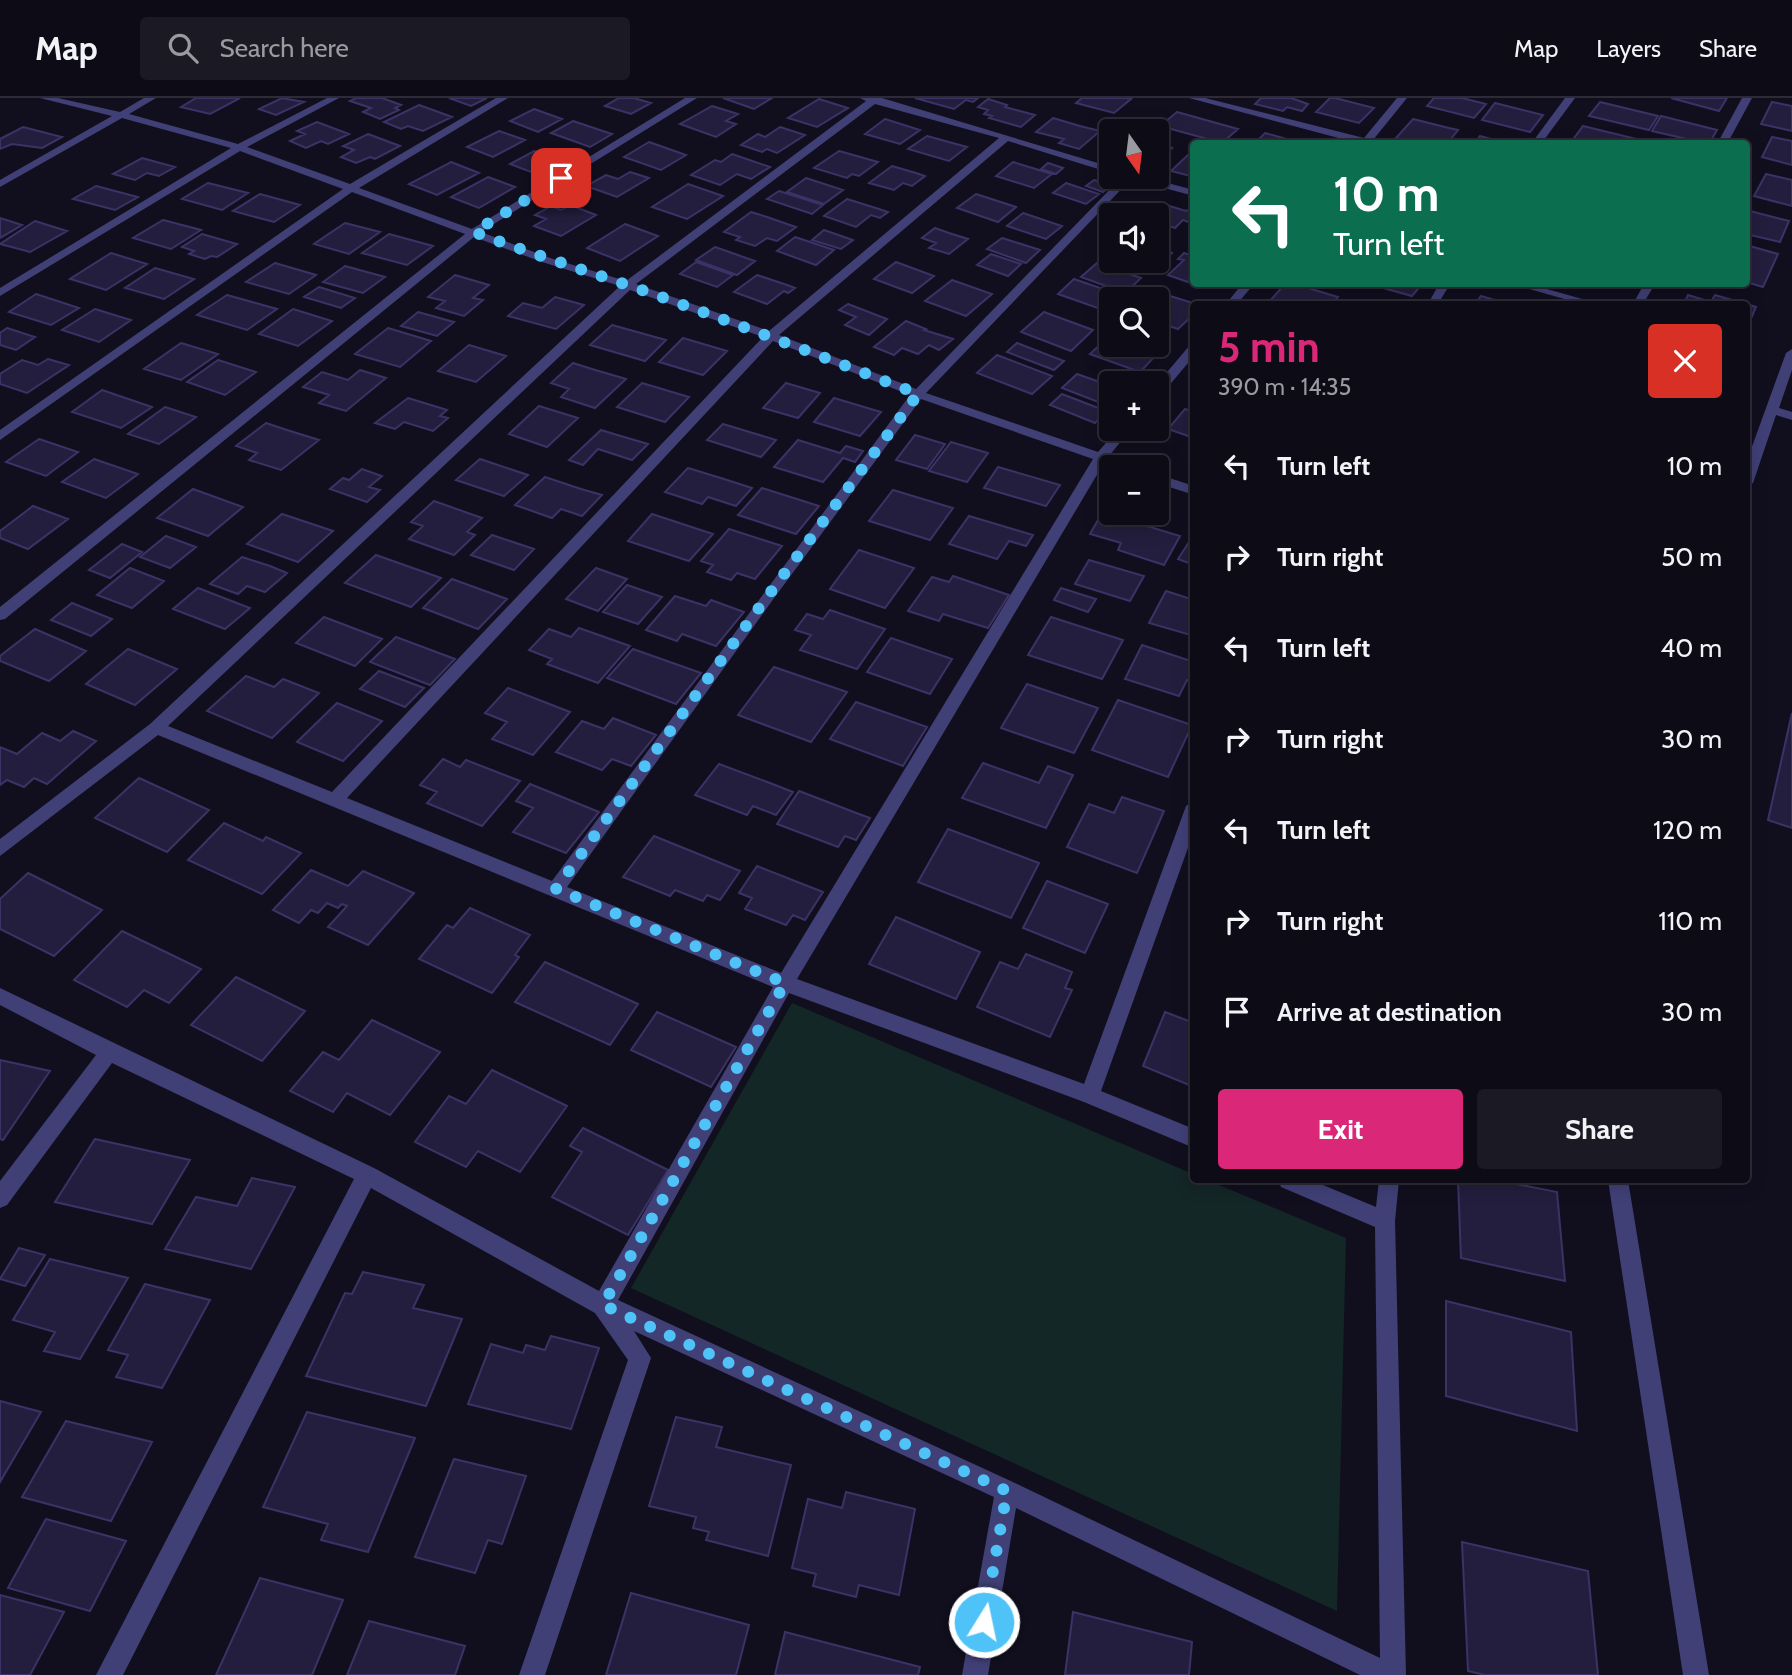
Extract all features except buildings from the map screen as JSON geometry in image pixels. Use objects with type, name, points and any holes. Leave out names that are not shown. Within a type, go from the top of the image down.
[{"type":"street","points":[[45,98],[121,115],[239,147],[546,260],[628,285],[771,336],[918,394],[1099,456]]},
{"type":"street","points":[[0,184],[151,98]]},
{"type":"street","points":[[0,293],[239,147],[334,98]]},
{"type":"street","points":[[0,436],[350,189],[503,98]]},
{"type":"street","points":[[0,615],[474,232],[692,98]]},
{"type":"street","points":[[1194,98],[1224,101],[1364,140]]},
{"type":"street","points":[[1372,140],[1402,98]]},
{"type":"street","points":[[1539,140],[1570,98]]},
{"type":"street","points":[[1724,140],[1747,98]]},
{"type":"street","points":[[0,849],[156,728],[628,285],[872,99],[1006,136],[1099,166]]},
{"type":"street","points":[[336,799],[771,336],[1006,136]]},
{"type":"street","points":[[1169,186],[1190,192]]},
{"type":"street","points":[[556,889],[764,601],[918,394],[1116,189]]},
{"type":"street","points":[[1234,301],[1245,287]]},
{"type":"street","points":[[1529,287],[1583,301]]},
{"type":"street","points":[[1169,378],[1190,353]]},
{"type":"street","points":[[1750,472],[1792,353]]},
{"type":"street","points":[[1772,410],[1792,416]]},
{"type":"street","points":[[1103,455],[1115,441]]},
{"type":"street","points":[[603,1305],[785,983],[1099,460]]},
{"type":"street","points":[[1169,482],[1190,490]]},
{"type":"street","points":[[156,728],[785,983],[1090,1095],[1190,1137]]},
{"type":"street","points":[[1090,1095],[1190,817]]},
{"type":"street","points":[[0,996],[109,1052],[367,1175],[603,1305],[1007,1491],[1391,1675],[1385,1221],[1389,1183]]},
{"type":"street","points":[[0,1198],[109,1052]]},
{"type":"street","points":[[109,1675],[367,1175]]},
{"type":"street","points":[[1295,1183],[1385,1221]]},
{"type":"street","points":[[1618,1183],[1696,1675]]},
{"type":"street","points":[[532,1675],[640,1359],[603,1305]]},
{"type":"street","points":[[975,1675],[1007,1491]]},
{"type":"green space","points":[[792,1003],[1190,1173],[1190,1183],[1214,1183],[1346,1238],[1337,1611],[631,1288]]},
{"type":"route","points":[[561,178],[474,232],[546,260],[628,285],[771,336],[918,394],[764,601],[556,889],[785,983],[603,1305],[1007,1491],[984,1622]]}]
